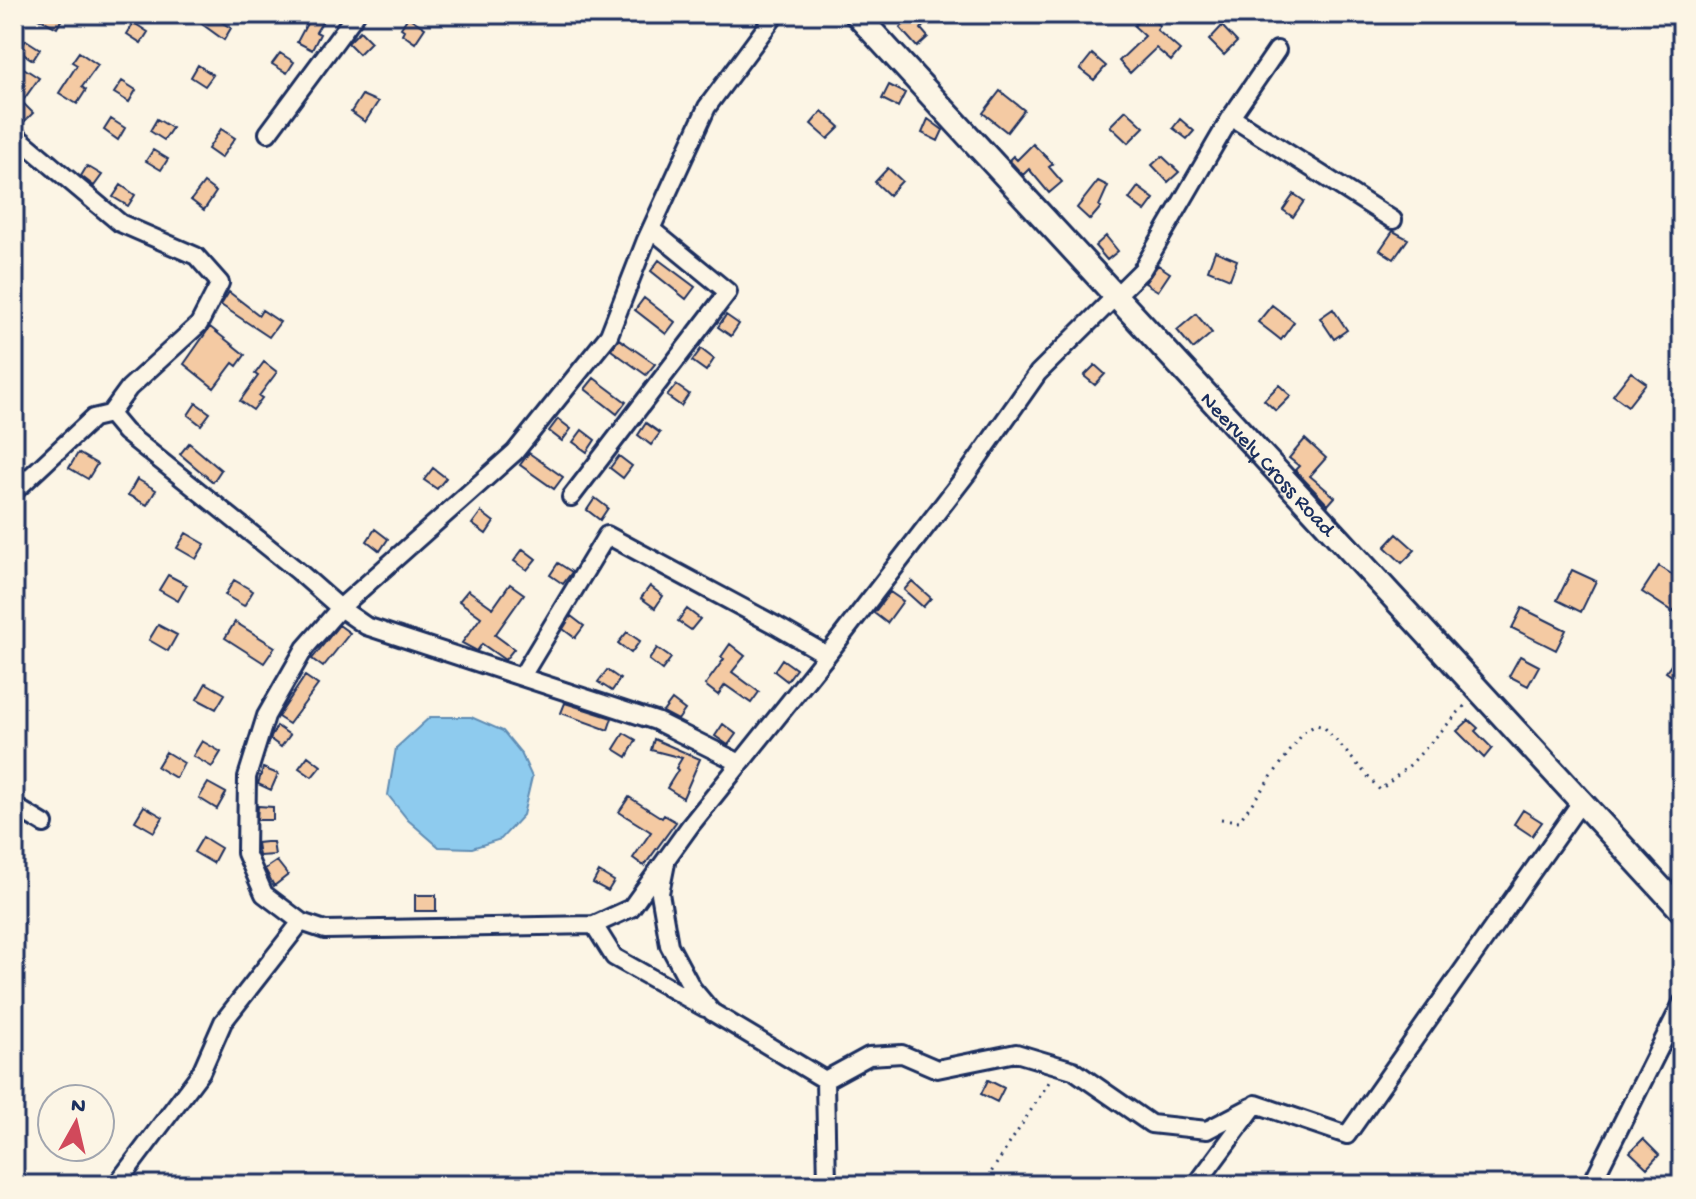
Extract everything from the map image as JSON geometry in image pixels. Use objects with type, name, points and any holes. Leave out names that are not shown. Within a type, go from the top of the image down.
[{"type":"street","points":[[268,133],[356,14]]},
{"type":"street","points":[[776,14],[707,107],[651,229],[609,335],[515,452],[340,608],[305,648],[266,716],[247,777],[246,853],[264,894],[301,922],[325,930],[594,925],[631,908],[667,857],[969,471],[1038,373],[1142,270],[1231,117],[1277,50]]},
{"type":"street","name":"Neervely Cross Road","points":[[856,14],[1682,911]]},
{"type":"street","points":[[1231,117],[1393,220]]},
{"type":"street","points":[[14,134],[120,223],[196,256],[220,283],[199,324],[129,388],[110,414],[93,418],[14,492]]},
{"type":"street","points":[[571,497],[728,292],[651,229]]},
{"type":"street","points":[[110,414],[125,432],[366,626],[656,721],[740,763]]},
{"type":"street","points":[[522,676],[607,535],[827,655]]},
{"type":"street","points":[[825,1080],[869,1056],[902,1054],[937,1069],[1016,1053],[1073,1070],[1151,1124],[1207,1130],[1256,1104],[1347,1135],[1581,802]]},
{"type":"street","points":[[14,806],[44,824]]},
{"type":"street","points":[[667,857],[660,893],[669,945],[692,988],[712,1012]]},
{"type":"street","points":[[116,1185],[201,1072],[223,1022],[301,922]]},
{"type":"street","points":[[594,925],[614,957],[825,1080]]},
{"type":"street","points":[[1591,1185],[1682,1003]]},
{"type":"street","points":[[825,1080],[827,1185]]},
{"type":"street","points":[[1196,1185],[1256,1104]]},
{"type":"path","points":[[1221,819],[1239,821],[1304,732],[1316,725],[1324,727],[1380,790],[1411,764],[1479,691]]},
{"type":"path","points":[[983,1185],[1028,1119],[1059,1066]]},
{"type":"water","points":[[430,717],[471,717],[503,731],[521,753],[532,777],[523,815],[501,839],[472,848],[439,847],[408,820],[388,795],[396,748]]},
{"type":"building","points":[[31,14],[65,14],[57,28]]},
{"type":"building","points":[[188,14],[208,14],[231,28],[224,40]]},
{"type":"building","points":[[312,14],[327,14],[316,32],[320,34],[312,50],[297,42]]},
{"type":"building","points":[[915,14],[932,14],[921,29],[928,37],[917,47],[900,28]]},
{"type":"building","points":[[1144,14],[1160,26],[1157,30],[1180,50],[1171,61],[1156,48],[1130,73],[1119,61],[1145,36],[1134,26]]},
{"type":"building","points":[[408,17],[425,28],[415,43],[402,34],[404,30],[401,28]]},
{"type":"building","points":[[134,23],[148,32],[141,43],[127,34]]},
{"type":"building","points":[[1222,26],[1237,42],[1224,55],[1209,40]]},
{"type":"building","points":[[360,31],[371,42],[359,54],[348,43]]},
{"type":"building","points":[[26,40],[40,49],[33,60],[19,51]]},
{"type":"building","points":[[79,52],[98,65],[82,87],[86,90],[77,104],[59,93],[77,65],[72,62]]},
{"type":"building","points":[[280,53],[294,62],[287,73],[272,64]]},
{"type":"building","points":[[1092,54],[1106,66],[1094,80],[1080,69]]},
{"type":"building","points":[[19,65],[39,78],[22,102],[33,113],[21,125],[14,123],[14,71]]},
{"type":"building","points":[[198,65],[213,75],[205,86],[191,77]]},
{"type":"building","points":[[122,81],[136,90],[129,102],[114,93]]},
{"type":"building","points":[[889,85],[905,93],[898,107],[882,99]]},
{"type":"building","points":[[1000,91],[1024,110],[1007,132],[983,113]]},
{"type":"building","points":[[362,95],[378,102],[365,122],[351,112]]},
{"type":"building","points":[[1126,110],[1144,127],[1128,143],[1110,126]]},
{"type":"building","points":[[822,111],[840,127],[828,139],[811,124]]},
{"type":"building","points":[[111,119],[125,128],[118,140],[104,130]]},
{"type":"building","points":[[157,119],[172,128],[164,140],[150,131]]},
{"type":"building","points":[[928,119],[943,130],[938,141],[922,133]]},
{"type":"building","points":[[1180,119],[1194,131],[1187,139],[1173,128]]},
{"type":"building","points":[[221,129],[235,138],[221,158],[208,149]]},
{"type":"building","points":[[1033,144],[1053,164],[1049,167],[1062,182],[1049,193],[1029,169],[1023,175],[1009,160],[1013,156],[1017,160]]},
{"type":"building","points":[[153,150],[168,159],[161,170],[146,161]]},
{"type":"building","points":[[1162,156],[1179,172],[1168,182],[1152,165]]},
{"type":"building","points":[[87,166],[102,175],[94,186],[81,176]]},
{"type":"building","points":[[888,168],[902,181],[889,195],[875,182]]},
{"type":"building","points":[[1098,181],[1108,186],[1101,207],[1090,220],[1077,208]]},
{"type":"building","points":[[204,183],[216,192],[204,210],[191,200]]},
{"type":"building","points":[[121,185],[135,195],[128,206],[113,197]]},
{"type":"building","points":[[1138,187],[1154,199],[1145,211],[1129,199]]},
{"type":"building","points":[[1294,194],[1304,201],[1293,217],[1283,210]]},
{"type":"building","points":[[1393,231],[1408,239],[1394,259],[1380,250]]},
{"type":"building","points":[[1106,236],[1118,251],[1107,260],[1095,246]]},
{"type":"building","points":[[1215,251],[1237,260],[1230,279],[1208,270]]},
{"type":"building","points":[[659,260],[695,287],[686,299],[651,271]]},
{"type":"building","points":[[1158,265],[1170,273],[1158,291],[1145,283]]},
{"type":"building","points":[[229,292],[259,315],[262,310],[280,322],[269,337],[221,305]]},
{"type":"building","points":[[644,298],[675,322],[666,334],[635,310]]},
{"type":"building","points":[[1272,305],[1294,322],[1281,340],[1258,322]]},
{"type":"building","points":[[1333,309],[1347,330],[1334,339],[1320,318]]},
{"type":"building","points":[[1196,314],[1212,333],[1193,349],[1177,330]]},
{"type":"building","points":[[726,315],[739,324],[731,336],[718,327]]},
{"type":"building","points":[[210,327],[245,355],[237,366],[233,363],[214,388],[184,364]]},
{"type":"building","points":[[619,339],[655,364],[646,375],[611,350]]},
{"type":"building","points":[[701,349],[714,359],[706,371],[692,361]]},
{"type":"building","points":[[264,362],[277,372],[259,396],[262,398],[253,410],[240,401]]},
{"type":"building","points":[[1095,365],[1105,374],[1095,385],[1084,376]]},
{"type":"building","points":[[1631,372],[1646,383],[1628,406],[1613,395]]},
{"type":"building","points":[[594,378],[626,402],[617,414],[585,389]]},
{"type":"building","points":[[676,385],[689,394],[681,406],[667,396]]},
{"type":"building","points":[[1279,385],[1291,396],[1276,411],[1264,400]]},
{"type":"building","points":[[196,403],[210,413],[201,425],[188,415]]},
{"type":"building","points":[[558,419],[571,429],[562,441],[549,431]]},
{"type":"building","points":[[646,423],[660,433],[651,445],[638,435]]},
{"type":"building","points":[[582,430],[595,440],[587,452],[573,442]]},
{"type":"building","points":[[1305,439],[1326,458],[1310,476],[1335,497],[1328,505],[1295,470],[1299,466],[1289,458]]},
{"type":"building","points":[[189,443],[221,470],[213,482],[180,454]]},
{"type":"building","points":[[78,453],[97,464],[88,479],[69,468]]},
{"type":"building","points":[[529,453],[563,477],[554,489],[520,465]]},
{"type":"building","points":[[619,456],[632,466],[623,478],[610,468]]},
{"type":"building","points":[[433,468],[446,478],[437,489],[424,480]]},
{"type":"building","points":[[137,479],[156,490],[147,505],[128,495]]},
{"type":"building","points":[[595,498],[608,508],[600,520],[587,510]]},
{"type":"building","points":[[481,512],[494,522],[486,534],[472,524]]},
{"type":"building","points":[[375,529],[388,539],[380,551],[367,541]]},
{"type":"building","points":[[186,533],[205,544],[196,559],[177,548]]},
{"type":"building","points":[[1397,534],[1415,550],[1402,563],[1385,547]]},
{"type":"building","points":[[523,549],[536,559],[527,570],[514,561]]},
{"type":"building","points":[[558,563],[572,572],[563,584],[550,575]]},
{"type":"building","points":[[1659,566],[1682,581],[1682,598],[1673,612],[1642,592]]},
{"type":"building","points":[[1572,570],[1596,581],[1581,612],[1557,600]]},
{"type":"building","points":[[168,575],[187,585],[178,601],[159,590]]},
{"type":"building","points":[[234,580],[253,591],[244,606],[225,595]]},
{"type":"building","points":[[912,581],[931,598],[923,607],[904,590]]},
{"type":"building","points":[[510,584],[524,594],[495,635],[514,649],[505,660],[482,644],[477,651],[462,643],[481,617],[459,601],[468,590],[493,608]]},
{"type":"building","points":[[650,586],[663,596],[655,608],[641,598]]},
{"type":"building","points":[[890,592],[903,601],[887,623],[874,613]]},
{"type":"building","points":[[1522,608],[1566,630],[1556,650],[1512,628]]},
{"type":"building","points":[[687,609],[700,619],[691,630],[678,621]]},
{"type":"building","points":[[571,616],[584,626],[575,638],[563,629]]},
{"type":"building","points":[[235,622],[275,647],[264,663],[225,638]]},
{"type":"building","points":[[158,625],[177,635],[168,651],[149,640]]},
{"type":"building","points":[[339,625],[350,633],[323,667],[312,659]]},
{"type":"building","points":[[627,632],[640,641],[631,653],[618,643]]},
{"type":"building","points":[[730,644],[745,656],[732,672],[759,692],[751,703],[725,685],[718,695],[705,685],[724,659],[721,657]]},
{"type":"building","points":[[657,648],[671,658],[662,670],[649,660]]},
{"type":"building","points":[[1682,650],[1682,683],[1666,672]]},
{"type":"building","points":[[1520,656],[1539,666],[1528,686],[1509,676]]},
{"type":"building","points":[[782,659],[796,669],[787,681],[774,671]]},
{"type":"building","points":[[607,670],[620,679],[612,691],[598,682]]},
{"type":"building","points":[[305,676],[318,685],[289,724],[278,717]]},
{"type":"building","points":[[206,683],[225,694],[216,709],[197,699]]},
{"type":"building","points":[[672,700],[685,710],[678,720],[663,712]]},
{"type":"building","points":[[565,703],[612,718],[608,730],[561,713]]},
{"type":"building","points":[[1469,720],[1492,748],[1484,758],[1457,731]]},
{"type":"building","points":[[723,724],[736,734],[728,745],[715,736]]},
{"type":"building","points":[[277,726],[290,735],[281,747],[270,739]]},
{"type":"building","points":[[624,733],[636,740],[627,757],[614,749]]},
{"type":"building","points":[[654,739],[700,759],[683,798],[667,788],[682,758],[651,750]]},
{"type":"building","points":[[202,741],[221,752],[212,767],[193,756]]},
{"type":"building","points":[[166,752],[184,763],[176,778],[157,767]]},
{"type":"building","points":[[308,756],[321,766],[312,777],[299,768]]},
{"type":"building","points":[[263,768],[278,774],[271,790],[258,784]]},
{"type":"building","points":[[208,783],[226,793],[217,809],[199,798]]},
{"type":"building","points":[[629,797],[662,818],[664,815],[676,822],[644,866],[633,858],[651,832],[619,812]]},
{"type":"building","points":[[144,806],[163,817],[154,832],[135,821]]},
{"type":"building","points":[[258,806],[273,807],[273,820],[257,820]]},
{"type":"building","points":[[1523,810],[1542,822],[1532,836],[1514,824]]},
{"type":"building","points":[[203,837],[221,848],[213,863],[194,852]]},
{"type":"building","points":[[273,842],[275,855],[259,856],[257,843]]},
{"type":"building","points":[[277,861],[288,875],[274,886],[265,869]]},
{"type":"building","points":[[599,872],[614,881],[608,891],[593,883]]},
{"type":"building","points":[[415,895],[436,895],[436,911],[415,911]]},
{"type":"building","points":[[988,1080],[1004,1088],[997,1102],[981,1094]]},
{"type":"building","points":[[1643,1139],[1659,1155],[1647,1168],[1630,1152]]}]
